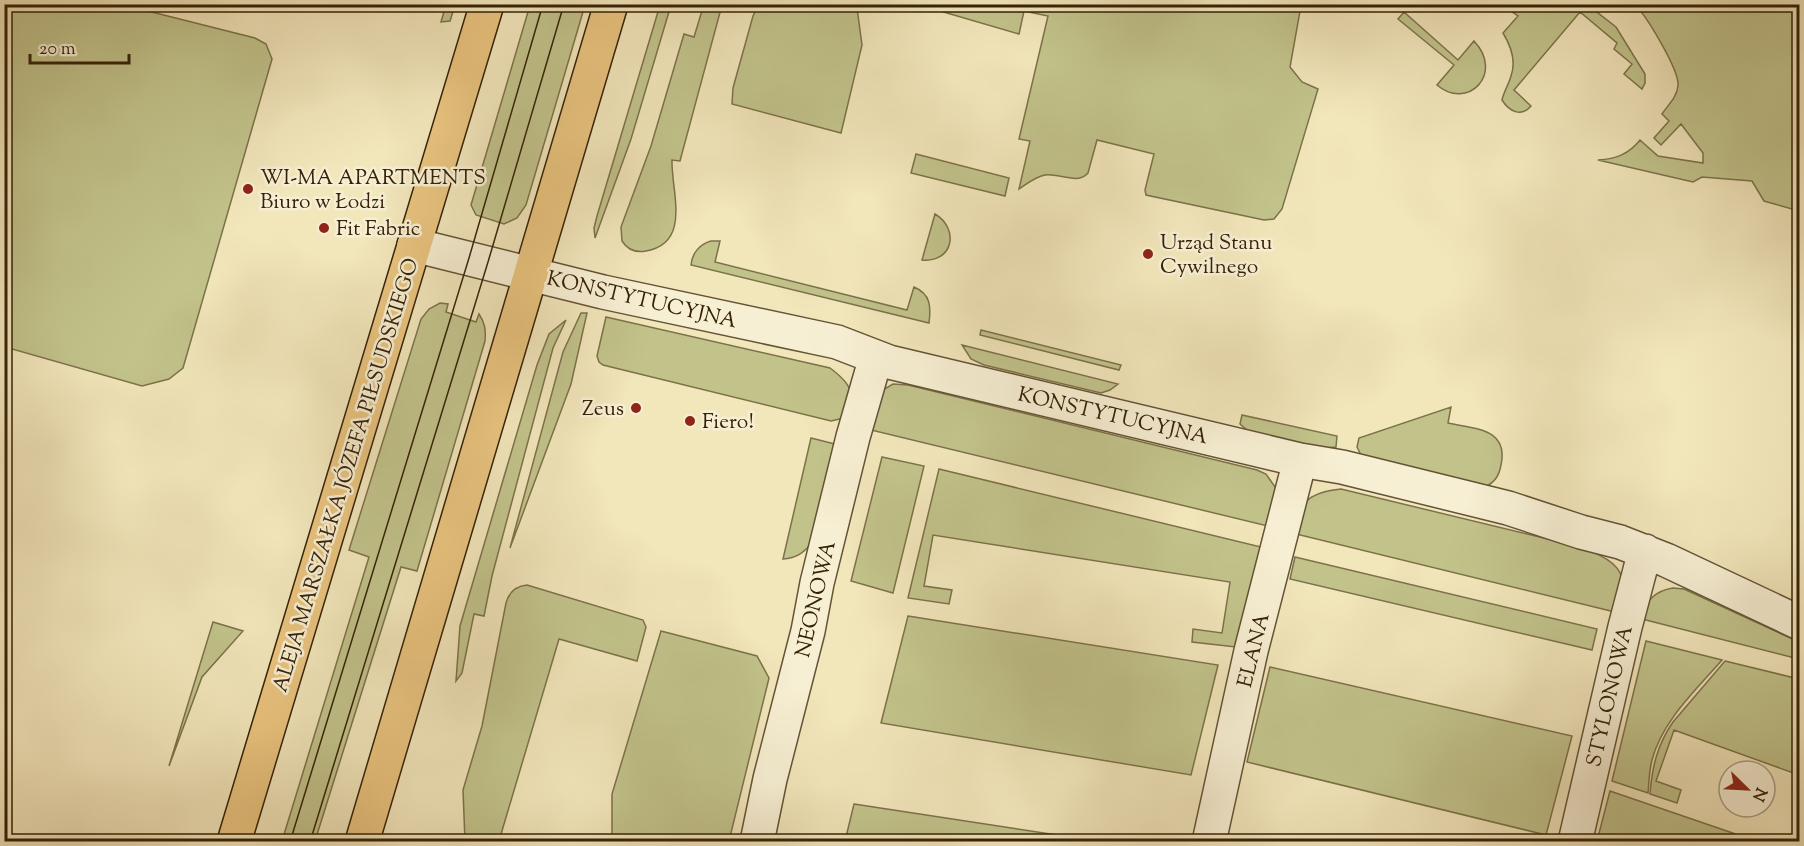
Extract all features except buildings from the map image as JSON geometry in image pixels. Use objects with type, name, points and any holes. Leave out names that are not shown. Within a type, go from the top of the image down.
[{"type":"main road","name":"ALEJA MARSZAŁKA JÓZEFA PIŁSUDSKIEGO","points":[[234,842],[487,4]]},
{"type":"main road","points":[[362,842],[611,4]]},
{"type":"street","name":"KONSTYTUCYJNA","points":[[414,245],[603,292],[837,342],[889,362],[1508,508],[1646,551],[1800,623]]},
{"type":"street","name":"NEONOWA","points":[[757,842],[770,779],[808,631],[853,437],[876,357]]},
{"type":"street","name":"ELANA","points":[[1209,842],[1251,651],[1300,460]]},
{"type":"street","name":"STYLONOWA","points":[[1575,842],[1646,551]]},
{"type":"green space","points":[[704,4],[722,5],[680,161],[672,160],[676,214],[674,227],[669,238],[660,246],[646,251],[635,251],[622,241],[621,227],[651,146],[684,34],[694,37]]},
{"type":"green space","points":[[843,4],[857,8],[862,45],[841,133],[732,104],[733,88],[758,5]]},
{"type":"green space","points":[[1517,4],[1545,5],[1551,9],[1555,5],[1571,5],[1580,12],[1514,90],[1531,106],[1523,112],[1515,112],[1502,100],[1513,65],[1510,49],[1503,33],[1518,16],[1511,11]]},
{"type":"green space","points":[[4,5],[124,5],[255,38],[266,44],[272,59],[183,368],[169,379],[142,386],[5,347]]},
{"type":"green space","points":[[446,5],[455,5],[450,21],[441,22]]},
{"type":"green space","points":[[530,5],[585,5],[526,205],[517,218],[504,224],[476,215],[471,205]]},
{"type":"green space","points":[[660,5],[671,5],[631,139],[595,238],[594,228],[597,216]]},
{"type":"green space","points":[[942,5],[1304,5],[1310,11],[1300,11],[1290,67],[1302,82],[1318,89],[1282,209],[1274,219],[1264,220],[1146,195],[1145,190],[1154,154],[1097,140],[1088,173],[1084,176],[1074,178],[1045,175],[1019,189],[1030,141],[1019,139],[1048,16],[1024,11],[1019,34],[940,11]]},
{"type":"green space","points":[[1635,5],[1799,5],[1799,211],[1764,201],[1752,181],[1702,177],[1693,182],[1598,160],[1622,155],[1640,140],[1658,156],[1703,163],[1703,153],[1681,124],[1661,145],[1654,138],[1669,121],[1662,114],[1676,94],[1677,79],[1674,68],[1661,44]]},
{"type":"green space","points":[[1593,9],[1616,27],[1645,74],[1642,89],[1624,74],[1632,64],[1614,49],[1617,43],[1580,12]]},
{"type":"green space","points":[[1404,12],[1458,60],[1474,41],[1483,53],[1486,65],[1484,76],[1478,85],[1460,94],[1448,92],[1437,85],[1454,65],[1398,19]]},
{"type":"green space","points":[[916,154],[1009,178],[1005,196],[911,173]]},
{"type":"green space","points":[[935,214],[948,228],[950,244],[941,256],[932,260],[922,260]]},
{"type":"green space","points":[[720,241],[715,262],[907,310],[914,287],[927,297],[930,312],[929,323],[691,265],[697,250],[703,244]]},
{"type":"green space","points":[[440,303],[448,304],[446,312],[476,322],[479,314],[485,327],[485,341],[417,571],[401,567],[315,841],[282,841],[369,557],[349,550],[421,319],[429,309]]},
{"type":"green space","points":[[581,313],[587,313],[571,384],[510,548],[563,352]]},
{"type":"green space","points":[[606,317],[830,368],[848,385],[850,395],[844,418],[831,421],[603,365],[597,356]]},
{"type":"green space","points":[[566,320],[553,348],[492,576],[484,616],[474,614],[462,673],[456,681],[460,626],[537,365],[549,334]]},
{"type":"green space","points":[[981,330],[1121,365],[1119,370],[980,335]]},
{"type":"green space","points":[[962,345],[1118,384],[1101,393],[984,365],[971,359]]},
{"type":"green space","points":[[893,384],[908,385],[1257,470],[1266,474],[1280,494],[1272,527],[871,430],[881,391]]},
{"type":"green space","points":[[1451,407],[1448,423],[1488,432],[1500,444],[1502,453],[1500,469],[1494,481],[1485,487],[1364,461],[1357,447],[1359,438]]},
{"type":"green space","points":[[1242,415],[1337,436],[1336,447],[1324,448],[1248,431],[1240,424]]},
{"type":"green space","points":[[811,438],[839,445],[812,543],[799,554],[783,559]]},
{"type":"green space","points":[[882,457],[924,466],[893,593],[851,581]]},
{"type":"green space","points":[[939,469],[1261,547],[1236,647],[1192,642],[1193,629],[1222,633],[1230,582],[933,535],[924,586],[952,590],[949,604],[908,598]]},
{"type":"green space","points":[[1341,489],[1577,546],[1597,554],[1620,572],[1623,587],[1619,613],[1288,532],[1302,506],[1313,496]]},
{"type":"green space","points":[[1295,557],[1597,629],[1592,650],[1290,579]]},
{"type":"green space","points":[[527,585],[643,620],[646,627],[637,661],[559,639],[499,841],[465,841],[463,790],[482,726],[506,603],[514,590]]},
{"type":"green space","points":[[1666,589],[1684,589],[1799,642],[1799,659],[1638,618],[1651,598]]},
{"type":"green space","points":[[908,616],[1218,665],[1191,775],[881,723]]},
{"type":"green space","points":[[213,622],[243,631],[202,677],[169,766]]},
{"type":"green space","points":[[661,631],[757,656],[769,678],[729,841],[612,841],[612,794]]},
{"type":"green space","points":[[1646,641],[1722,660],[1681,707],[1664,732],[1652,760],[1648,793],[1612,781]]},
{"type":"green space","points":[[1725,661],[1799,679],[1799,775],[1777,767],[1777,759],[1755,759],[1674,730],[1656,781],[1681,790],[1677,803],[1650,794],[1656,757],[1673,722]]},
{"type":"green space","points":[[1270,667],[1572,736],[1546,835],[1247,762]]},
{"type":"green space","points":[[1610,791],[1756,841],[1597,841]]},
{"type":"green space","points":[[854,804],[1096,841],[845,841]]},
{"type":"tram line","points":[[290,842],[469,258],[543,4]]},
{"type":"tram line","points":[[310,842],[488,262],[564,4]]},
{"type":"place","name":"WI-MA APARTMENTS Biuro w Łodzi","points":[[248,189]]},
{"type":"place","name":"Fit Fabric","points":[[324,228]]},
{"type":"place","name":"Urząd Stanu Cywilnego","points":[[1148,254]]},
{"type":"place","name":"Zeus","points":[[636,408]]},
{"type":"place","name":"Fiero!","points":[[690,421]]}]
